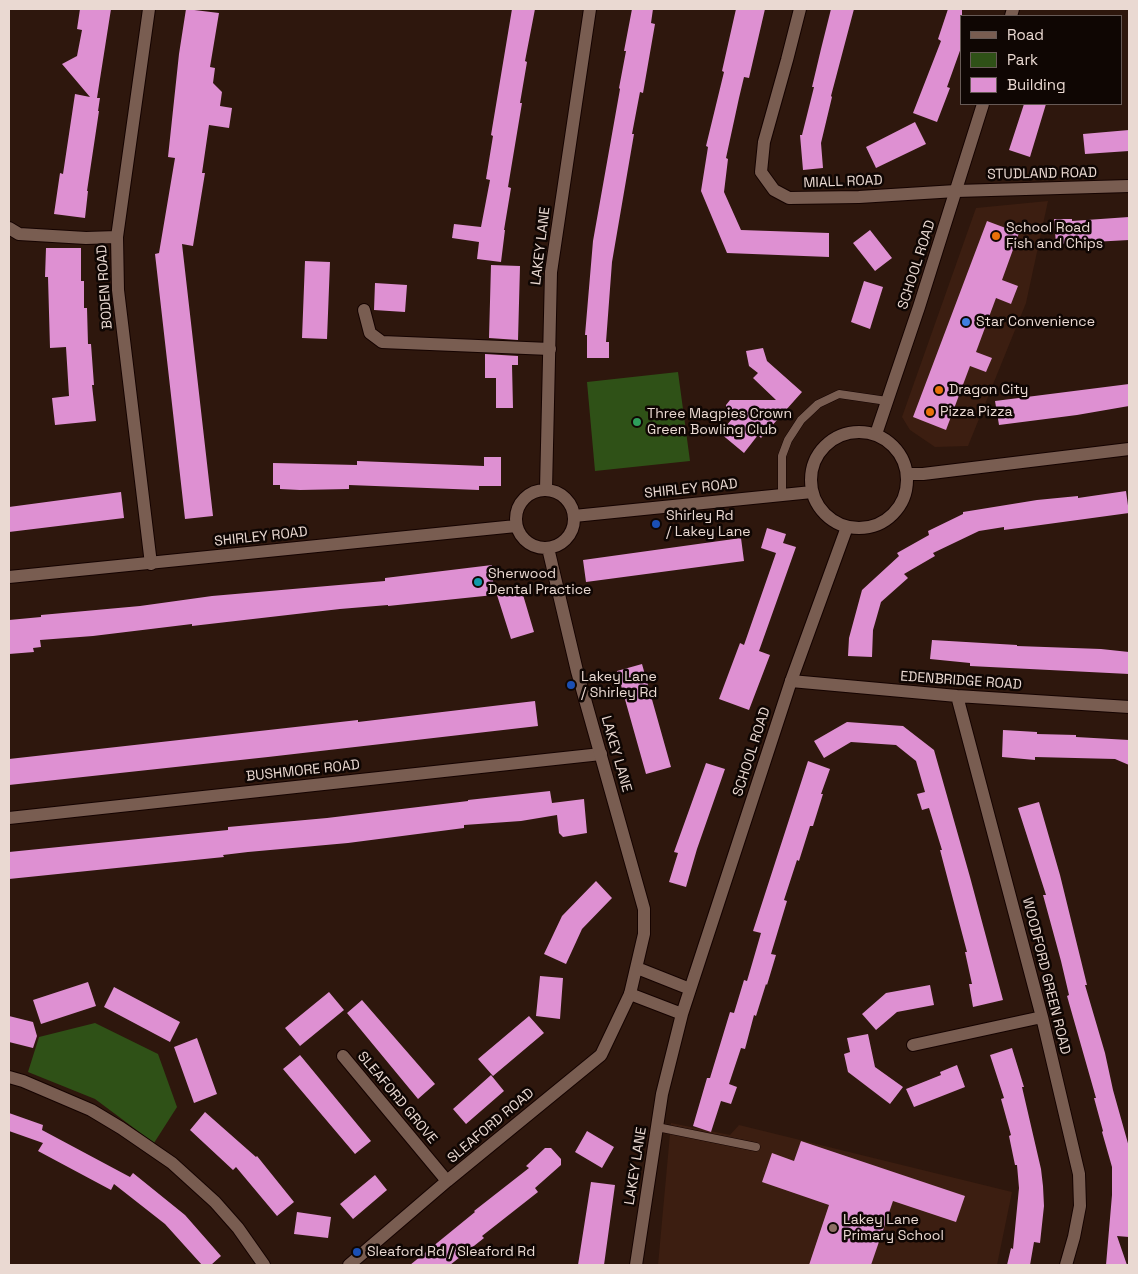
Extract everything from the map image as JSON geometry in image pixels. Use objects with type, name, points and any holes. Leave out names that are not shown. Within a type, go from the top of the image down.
[{"type":"street","name":"BODEN ROAD","points":[[149,9],[117,237],[118,290],[151,564]]},
{"type":"street","name":"LAKEY LANE","points":[[546,489],[551,272],[590,9]]},
{"type":"street","name":"MIALL ROAD","points":[[800,9],[764,142],[761,172],[774,190],[789,198],[859,197],[956,191]]},
{"type":"street","name":"SCHOOL ROAD","points":[[876,434],[919,307],[983,105]]},
{"type":"street","name":"STUDLAND ROAD","points":[[956,191],[1129,186]]},
{"type":"street","points":[[9,228],[19,234],[86,238],[117,237]]},
{"type":"street","points":[[364,310],[370,333],[382,342],[550,349]]},
{"type":"street","points":[[863,431],[876,434],[890,442],[905,462],[908,474],[904,500],[897,510],[885,521],[869,528],[847,527],[834,522],[820,509],[812,492],[812,467],[817,455],[826,443],[839,435],[863,431]]},
{"type":"street","points":[[908,474],[933,473],[1129,449]]},
{"type":"street","points":[[546,489],[555,491],[568,500],[574,516],[574,525],[570,534],[557,546],[548,548],[532,545],[525,540],[516,526],[516,516],[522,500],[537,490],[546,489]]},
{"type":"street","name":"SHIRLEY ROAD","points":[[574,516],[812,492]]},
{"type":"street","name":"SHIRLEY ROAD","points":[[9,577],[516,526]]},
{"type":"street","name":"SCHOOL ROAD","points":[[690,989],[791,681],[847,527]]},
{"type":"street","name":"LAKEY LANE","points":[[548,548],[577,671],[644,909],[644,934],[630,994]]},
{"type":"street","name":"EDENBRIDGE ROAD","points":[[791,681],[957,696],[1129,707]]},
{"type":"street","name":"WOODFORD GREEN ROAD","points":[[957,696],[1042,1017],[1079,1174],[1080,1206],[1066,1265]]},
{"type":"street","name":"BUSHMORE ROAD","points":[[9,818],[601,754]]},
{"type":"street","points":[[637,968],[690,989]]},
{"type":"street","name":"LAKEY LANE","points":[[636,1265],[662,1094],[690,989]]},
{"type":"street","points":[[630,994],[682,1014]]},
{"type":"street","name":"SLEAFORD ROAD","points":[[349,1265],[447,1181],[601,1055],[630,994]]},
{"type":"street","points":[[913,1045],[1042,1017]]},
{"type":"street","name":"SLEAFORD GROVE","points":[[343,1056],[447,1181]]},
{"type":"street","points":[[9,1077],[23,1081],[91,1110],[172,1162],[215,1202],[238,1228],[264,1265]]},
{"type":"lane","points":[[782,494],[782,456],[788,440],[801,420],[818,404],[839,394],[887,401]]},
{"type":"lane","points":[[657,1127],[756,1147]]},
{"type":"shaded area","points":[[1048,201],[1026,303],[968,446],[935,447],[910,430],[902,417],[976,208]]},
{"type":"shaded area","name":"Lakey Lane Primary School","points":[[671,1123],[730,1135],[739,1125],[1012,1192],[997,1265],[658,1265]]},
{"type":"green space","name":"Three Magpies Crown Green Bowling Club","points":[[678,372],[690,461],[595,471],[587,382]]},
{"type":"green space","points":[[95,1023],[158,1054],[177,1107],[154,1143],[95,1099],[28,1072],[39,1037]]},
{"type":"building","points":[[80,9],[111,9],[97,98],[100,98],[99,111],[87,191],[85,218],[54,214],[60,173],[63,174],[75,94],[90,97],[62,64],[77,56],[82,30],[77,29]]},
{"type":"building","points":[[186,9],[219,13],[210,67],[215,68],[213,83],[222,92],[220,106],[232,108],[229,128],[209,125],[202,173],[205,173],[193,246],[182,244],[213,516],[185,519],[155,254],[159,253],[175,158],[168,157],[179,54]]},
{"type":"building","points":[[512,9],[535,9],[525,61],[527,62],[520,103],[522,103],[508,187],[511,188],[501,262],[477,259],[479,242],[452,238],[454,224],[481,227],[490,180],[486,179],[493,136],[491,135]]},
{"type":"building","points":[[632,9],[653,9],[651,23],[655,24],[643,93],[640,92],[632,134],[634,134],[612,262],[606,342],[609,342],[609,358],[587,358],[587,335],[585,335],[593,241]]},
{"type":"building","points":[[736,9],[765,9],[749,78],[744,77],[739,98],[726,158],[728,159],[724,192],[741,230],[829,233],[829,257],[727,253],[701,191],[708,147],[706,146],[724,72],[722,71]]},
{"type":"building","points":[[831,9],[854,9],[831,96],[821,143],[823,168],[803,170],[800,135],[802,135],[814,87],[812,87]]},
{"type":"building","points":[[948,9],[962,9],[962,15],[960,15],[960,51],[947,87],[950,88],[937,122],[913,113],[941,41],[938,39]]},
{"type":"building","points":[[1024,105],[1046,105],[1030,157],[1009,150]]},
{"type":"building","points":[[915,122],[926,144],[876,168],[866,147]]},
{"type":"building","points":[[1129,130],[1129,151],[1085,154],[1083,134]]},
{"type":"building","points":[[1129,217],[1129,240],[1056,244],[1054,219],[1072,219],[1072,221]]},
{"type":"building","points":[[987,221],[1019,233],[1002,280],[1018,286],[1011,304],[996,298],[976,352],[992,358],[986,372],[970,366],[946,430],[913,417]]},
{"type":"building","points":[[870,230],[892,258],[875,271],[853,243]]},
{"type":"building","points":[[46,248],[81,248],[81,281],[84,281],[84,308],[87,308],[88,344],[91,344],[94,385],[92,385],[96,421],[55,425],[52,398],[69,396],[66,347],[50,348],[48,277],[45,277]]},
{"type":"building","points":[[305,261],[330,262],[327,339],[302,338]]},
{"type":"building","points":[[491,265],[520,266],[518,340],[489,338]]},
{"type":"building","points":[[864,281],[883,287],[870,329],[851,322]]},
{"type":"building","points":[[375,283],[407,285],[405,312],[374,310]]},
{"type":"building","points":[[763,348],[767,361],[802,392],[761,438],[758,435],[744,453],[720,433],[732,419],[726,411],[726,405],[730,400],[776,400],[753,378],[758,373],[749,366],[746,351]]},
{"type":"building","points":[[485,354],[518,356],[518,365],[512,365],[513,408],[496,408],[496,378],[485,378]]},
{"type":"building","points":[[1129,384],[1129,406],[999,425],[995,401]]},
{"type":"building","points":[[484,457],[501,457],[501,486],[479,486],[479,490],[349,485],[349,489],[300,490],[280,489],[280,485],[273,485],[273,463],[357,465],[357,461],[484,466]]},
{"type":"building","points":[[1126,491],[1129,513],[1004,530],[1004,527],[979,531],[933,553],[935,556],[904,574],[908,578],[881,602],[873,630],[872,657],[848,656],[849,638],[862,590],[899,556],[897,553],[929,535],[928,531],[963,514],[963,512],[1037,500],[1078,496],[1078,498]]},
{"type":"building","points":[[121,492],[124,518],[9,532],[9,507]]},
{"type":"building","points":[[767,528],[786,534],[783,543],[796,547],[759,651],[770,655],[749,710],[719,699],[740,643],[744,645],[776,553],[761,548]]},
{"type":"building","points":[[741,538],[744,561],[586,582],[583,560]]},
{"type":"building","points":[[492,565],[494,595],[40,640],[41,647],[33,648],[34,652],[9,654],[9,620],[212,596],[385,581],[385,578]]},
{"type":"building","points":[[521,588],[534,632],[511,639],[497,595]]},
{"type":"building","points":[[932,640],[1129,652],[1129,674],[970,666],[970,663],[930,659]]},
{"type":"building","points":[[642,664],[671,767],[646,774],[617,671]]},
{"type":"building","points":[[535,701],[538,726],[9,785],[9,759]]},
{"type":"building","points":[[847,722],[903,726],[934,750],[1003,1000],[973,1007],[969,984],[972,984],[965,952],[967,952],[940,850],[942,850],[929,808],[922,810],[917,794],[925,792],[916,761],[896,745],[851,742],[824,758],[814,741]]},
{"type":"building","points":[[1003,730],[1129,740],[1129,765],[1115,759],[1035,757],[1035,760],[1002,757]]},
{"type":"building","points":[[808,761],[830,769],[813,826],[810,826],[784,900],[787,901],[771,954],[776,955],[767,985],[756,1016],[754,1015],[745,1049],[741,1048],[729,1084],[737,1087],[731,1104],[721,1101],[711,1132],[693,1126],[707,1078],[710,1078],[730,1012],[734,1013],[744,980],[747,981],[761,933],[753,931]]},
{"type":"building","points":[[706,763],[725,769],[686,887],[669,882],[678,853],[674,852]]},
{"type":"building","points":[[550,791],[552,803],[584,799],[587,833],[563,837],[559,833],[557,815],[521,821],[464,825],[464,828],[348,843],[248,852],[223,855],[224,857],[9,879],[9,852],[228,830],[228,827],[327,818]]},
{"type":"building","points":[[1039,802],[1060,875],[1087,985],[1085,985],[1129,1147],[1129,1237],[1117,1236],[1127,1265],[1106,1265],[1112,1195],[1112,1167],[1094,1098],[1096,1098],[1067,996],[1069,995],[1061,961],[1043,895],[1046,895],[1018,808]]},
{"type":"building","points":[[596,881],[612,898],[582,929],[566,964],[544,954],[562,916]]},
{"type":"building","points":[[540,976],[563,978],[560,1019],[536,1016]]},
{"type":"building","points":[[88,982],[96,1006],[41,1024],[33,1000]]},
{"type":"building","points":[[930,985],[934,1005],[897,1012],[876,1030],[862,1014],[886,993]]},
{"type":"building","points":[[114,987],[180,1022],[170,1042],[104,1007]]},
{"type":"building","points":[[329,992],[344,1010],[300,1046],[285,1028]]},
{"type":"building","points":[[362,1000],[435,1084],[418,1099],[347,1013]]},
{"type":"building","points":[[9,1016],[33,1022],[37,1036],[33,1048],[9,1042]]},
{"type":"building","points":[[529,1016],[544,1033],[493,1076],[478,1059]]},
{"type":"building","points":[[868,1034],[875,1067],[903,1087],[890,1104],[848,1072],[844,1054],[850,1052],[847,1038]]},
{"type":"building","points":[[197,1038],[217,1094],[194,1103],[174,1047]]},
{"type":"building","points":[[1012,1048],[1024,1087],[1022,1087],[1041,1169],[1043,1186],[1044,1206],[1040,1243],[1034,1242],[1030,1265],[1007,1265],[1011,1248],[1013,1249],[1019,1188],[1017,1165],[1015,1165],[1009,1136],[1011,1135],[1001,1099],[1004,1098],[990,1055]]},
{"type":"building","points":[[300,1055],[371,1141],[355,1154],[283,1069]]},
{"type":"building","points":[[957,1065],[965,1087],[914,1107],[906,1089],[941,1075],[940,1072]]},
{"type":"building","points":[[491,1075],[504,1091],[466,1124],[453,1109]]},
{"type":"building","points":[[205,1112],[257,1156],[294,1202],[277,1216],[236,1167],[233,1170],[190,1130]]},
{"type":"building","points":[[9,1113],[43,1125],[42,1130],[130,1177],[133,1173],[185,1215],[221,1256],[211,1265],[202,1265],[165,1224],[114,1184],[111,1190],[38,1151],[43,1143],[9,1131]]},
{"type":"building","points":[[587,1131],[614,1147],[602,1168],[575,1152]]},
{"type":"building","points":[[801,1141],[965,1196],[956,1222],[893,1201],[871,1265],[809,1265],[829,1205],[762,1182],[772,1153],[794,1161]]},
{"type":"building","points":[[545,1148],[551,1148],[561,1159],[561,1165],[535,1188],[538,1192],[482,1236],[484,1238],[450,1265],[410,1265],[529,1168],[526,1166]]},
{"type":"building","points":[[375,1175],[387,1190],[353,1219],[340,1204]]},
{"type":"building","points":[[591,1182],[615,1185],[604,1265],[578,1265]]},
{"type":"building","points":[[297,1212],[331,1217],[328,1238],[294,1234]]},
{"type":"place","name":"School Road Fish and Chips","points":[[996,236]]},
{"type":"place","name":"Star Convenience","points":[[966,322]]},
{"type":"place","name":"Dragon City","points":[[939,390]]},
{"type":"place","name":"Pizza Pizza","points":[[930,412]]},
{"type":"place","name":"Three Magpies Crown Green Bowling Club","points":[[637,422]]},
{"type":"place","name":"Shirley Rd / Lakey Lane","points":[[656,524]]},
{"type":"place","name":"Sherwood Dental Practice","points":[[478,582]]},
{"type":"place","name":"Lakey Lane / Shirley Rd","points":[[571,685]]},
{"type":"place","name":"Lakey Lane Primary School","points":[[833,1228]]},
{"type":"place","name":"Sleaford Rd / Sleaford Rd","points":[[357,1252]]}]
